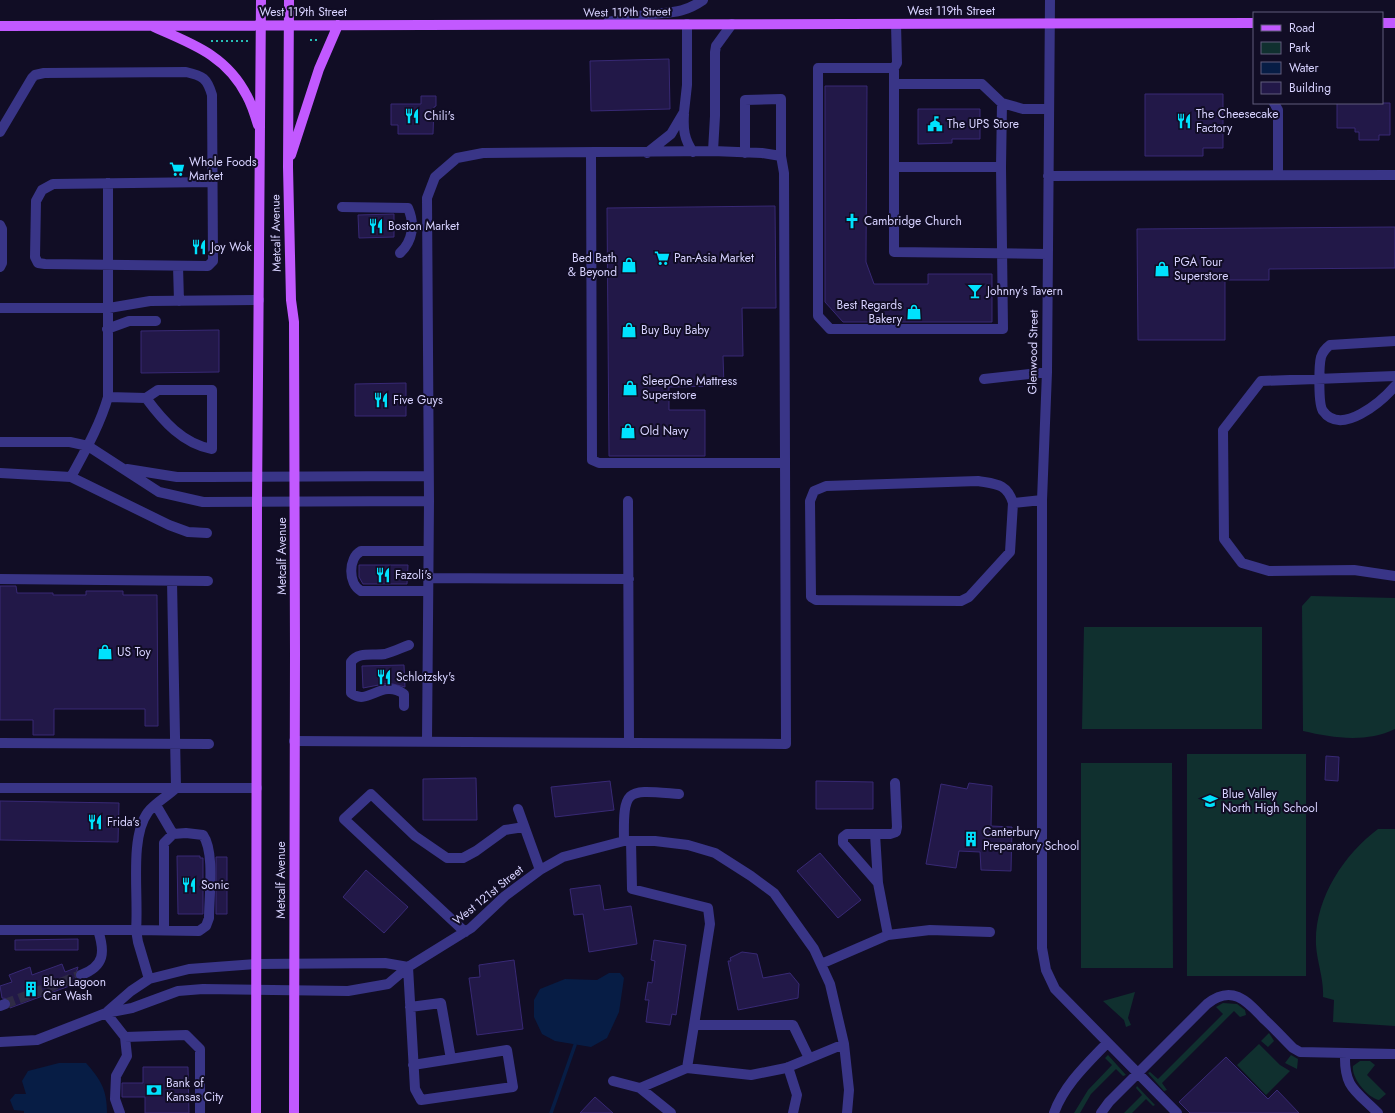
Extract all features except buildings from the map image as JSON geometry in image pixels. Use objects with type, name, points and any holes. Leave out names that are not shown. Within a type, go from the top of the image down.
[{"type":"main road","name":"Metcalf Avenue","points":[[256,1113],[257,503],[261,0]]},
{"type":"main road","name":"Metcalf Avenue","points":[[289,0],[288,167],[291,300],[294,322],[295,477],[294,1113]]},
{"type":"main road","name":"West 119th Street","points":[[0,26],[588,26],[687,24],[1253,23]]},
{"type":"main road","points":[[1383,23],[1395,23]]},
{"type":"main road","points":[[288,167],[319,69],[338,25]]},
{"type":"main road","points":[[150,26],[205,50],[222,63],[236,78],[247,96],[260,131]]},
{"type":"street","points":[[588,26],[651,14],[679,12],[694,6],[703,0]]},
{"type":"street","name":"Glenwood Street","points":[[1050,0],[1046,372],[1042,500],[1042,948],[1046,970],[1055,989],[1177,1113]]},
{"type":"street","points":[[687,24],[687,85],[683,131],[687,144],[693,152]]},
{"type":"street","points":[[713,151],[715,116],[714,52],[716,46],[732,24]]},
{"type":"street","points":[[896,24],[897,64],[894,68],[894,252],[994,252],[1003,254],[1047,254]]},
{"type":"street","points":[[894,68],[818,68],[818,316],[830,329],[1003,329],[1001,168],[1002,103]]},
{"type":"street","points":[[0,132],[35,75],[44,73],[186,72],[202,76],[209,85],[212,95],[213,261],[208,266],[38,263],[35,257],[36,201],[42,190],[53,184],[212,182]]},
{"type":"street","points":[[894,84],[982,84],[1002,103],[1023,109],[1049,109]]},
{"type":"street","points":[[294,741],[786,744],[784,173],[781,156],[781,99],[745,100],[745,153]]},
{"type":"street","points":[[1278,105],[1278,175]]},
{"type":"street","points":[[647,153],[671,134],[684,112]]},
{"type":"street","points":[[427,742],[429,501],[427,198],[435,177],[458,158],[483,153],[647,153],[713,151],[781,156]]},
{"type":"street","points":[[591,153],[592,460],[599,463],[785,463]]},
{"type":"street","points":[[894,167],[1001,168]]},
{"type":"street","points":[[1048,176],[1395,175]]},
{"type":"street","points":[[71,477],[88,446],[104,410],[108,397],[108,183]]},
{"type":"street","points":[[342,207],[402,206],[408,208],[412,215],[412,230],[410,239],[400,254]]},
{"type":"street","points":[[0,225],[2,229],[2,263],[0,267]]},
{"type":"street","points":[[178,266],[179,301]]},
{"type":"street","points":[[0,308],[109,308],[150,301],[259,300]]},
{"type":"street","points":[[107,329],[129,321],[156,321]]},
{"type":"street","points":[[1395,341],[1330,345],[1325,349],[1321,357],[1319,402],[1322,411],[1334,420],[1343,420],[1357,416],[1381,401],[1395,386]]},
{"type":"street","points":[[984,379],[1046,372]]},
{"type":"street","points":[[1395,376],[1321,380],[1260,381],[1223,430],[1224,539],[1242,563],[1269,571],[1354,570],[1395,576]]},
{"type":"street","points":[[108,397],[146,398],[158,390],[212,390],[212,449],[192,444],[177,434],[146,398]]},
{"type":"street","points":[[0,442],[70,442],[88,446],[159,492],[203,502],[295,503],[429,501]]},
{"type":"street","points":[[123,468],[177,477],[258,478],[428,476]]},
{"type":"street","points":[[0,473],[71,477],[170,525],[188,532],[207,533]]},
{"type":"street","points":[[978,481],[1001,485],[1011,495],[1013,503],[1010,552],[969,597],[961,601],[816,600],[811,597],[810,501],[814,491],[826,486],[978,481]]},
{"type":"street","points":[[1013,503],[1042,500]]},
{"type":"street","points":[[628,501],[629,743]]},
{"type":"street","points":[[428,551],[361,551],[356,554],[353,561],[353,582],[356,588],[361,591],[428,591]]},
{"type":"street","points":[[0,578],[208,581]]},
{"type":"street","points":[[428,578],[629,579]]},
{"type":"street","points":[[149,980],[136,930],[138,911],[137,846],[139,829],[148,811],[176,788],[172,581]]},
{"type":"street","points":[[404,706],[404,694],[398,690],[380,690],[366,697],[355,697],[351,693],[351,662],[354,658],[360,655],[384,654],[409,645]]},
{"type":"street","points":[[0,743],[208,744]]},
{"type":"street","points":[[878,883],[843,843],[843,837],[847,834],[896,832],[895,783]]},
{"type":"street","points":[[0,788],[257,788]]},
{"type":"street","points":[[679,794],[639,792],[631,795],[626,801],[623,811],[628,841],[632,889],[708,908],[710,924],[687,1068]]},
{"type":"street","points":[[465,932],[344,819],[371,794],[415,836],[447,858],[463,858],[476,851],[505,830],[524,827]]},
{"type":"street","points":[[156,805],[173,834]]},
{"type":"street","points":[[518,809],[540,870]]},
{"type":"street","points":[[0,930],[164,929],[199,931],[206,926],[209,918],[210,857],[208,842],[203,836],[186,833],[173,834],[164,843],[164,929]]},
{"type":"street","points":[[875,834],[878,883],[888,935]]},
{"type":"street","name":"West 121st Street","points":[[0,1042],[37,1040],[106,1013],[132,1008],[178,991],[203,989],[348,991],[388,984],[408,968],[465,932],[505,896],[540,870],[563,857],[628,841],[655,841],[688,845],[714,854],[751,876],[774,893],[814,949],[830,984],[844,1044],[849,1090],[847,1113]]},
{"type":"street","points":[[81,975],[92,971],[100,961],[102,943],[98,930]]},
{"type":"street","points":[[821,964],[888,935],[930,930],[990,932]]},
{"type":"street","name":"West 121st Street","points":[[106,1013],[131,992],[149,980],[189,969],[256,964],[294,965],[385,963],[408,968]]},
{"type":"street","points":[[408,968],[413,1065],[415,1089],[421,1100],[513,1087],[506,1050],[413,1065]]},
{"type":"street","points":[[1101,1113],[1109,1102],[1207,1004],[1215,998],[1230,995],[1248,1001],[1293,1048],[1300,1052],[1395,1054]]},
{"type":"street","points":[[410,1007],[441,1003],[450,1059]]},
{"type":"street","points":[[106,1013],[125,1037],[127,1056],[116,1076],[115,1099],[120,1113]]},
{"type":"street","points":[[694,1025],[793,1025],[809,1058]]},
{"type":"street","points":[[125,1037],[186,1035],[200,1049],[200,1113]]},
{"type":"street","points":[[1054,1113],[1058,1103],[1071,1082],[1107,1043]]},
{"type":"street","points":[[640,1088],[687,1068],[751,1075],[788,1067],[844,1044]]},
{"type":"street","points":[[1345,1054],[1345,1071],[1349,1084],[1378,1113]]},
{"type":"street","points":[[788,1067],[797,1095],[793,1113]]},
{"type":"street","points":[[613,1081],[640,1088],[671,1113]]},
{"type":"path","points":[[310,40],[317,40]]},
{"type":"path","points":[[208,45],[210,41],[252,41]]},
{"type":"green space","points":[[1311,596],[1395,598],[1395,729],[1361,738],[1326,736],[1303,731],[1302,606]]},
{"type":"green space","points":[[1084,627],[1262,627],[1262,729],[1082,729]]},
{"type":"green space","points":[[1187,754],[1306,754],[1306,976],[1187,976]]},
{"type":"green space","points":[[1081,763],[1172,763],[1173,968],[1081,968]]},
{"type":"green space","points":[[1378,829],[1395,829],[1395,1026],[1333,1022],[1334,1000],[1323,997],[1316,945],[1320,912],[1333,880],[1342,865],[1365,840]]},
{"type":"green space","points":[[1135,992],[1128,1018],[1131,1025],[1126,1027],[1124,1020],[1103,1001]]},
{"type":"green space","points":[[1223,1003],[1237,1004],[1245,1010],[1246,1015],[1240,1017],[1234,1011],[1162,1083],[1167,1090],[1164,1091],[1148,1073],[1150,1072],[1158,1079],[1223,1014],[1216,1007]]},
{"type":"green space","points":[[1269,1033],[1274,1041],[1268,1047],[1261,1041]]},
{"type":"green space","points":[[1259,1044],[1280,1065],[1290,1071],[1266,1095],[1237,1065]]},
{"type":"green space","points":[[1108,1055],[1126,1075],[1123,1076],[1116,1069],[1091,1094],[1080,1113],[1074,1113],[1088,1090],[1112,1065],[1105,1058]]},
{"type":"green space","points":[[1291,1055],[1298,1059],[1297,1069],[1285,1063]]},
{"type":"green space","points":[[1360,1061],[1370,1061],[1375,1065],[1367,1075],[1386,1094],[1379,1100],[1365,1092],[1357,1082],[1353,1071],[1353,1066]]},
{"type":"green space","points":[[1137,1086],[1155,1105],[1153,1106],[1146,1099],[1132,1113],[1124,1113],[1142,1095],[1136,1088]]},
{"type":"water","points":[[609,973],[620,973],[624,978],[619,1012],[607,1038],[591,1047],[555,1041],[542,1034],[534,1017],[534,1000],[540,989],[565,979],[597,980]]},
{"type":"water","points":[[59,1063],[86,1063],[96,1075],[102,1086],[106,1098],[107,1113],[24,1113],[24,1111],[14,1110],[10,1100],[15,1094],[26,1094],[22,1081],[28,1071]]},
{"type":"waterway","points":[[551,1113],[575,1045]]},
{"type":"tunnel","points":[[5,1004],[81,975]]},
{"type":"place","name":"Chili's","points":[[412,116]]},
{"type":"place","name":"The Cheesecake Factory","points":[[1184,121]]},
{"type":"place","name":"The UPS Store","points":[[935,124]]},
{"type":"place","name":"Whole Foods Market","points":[[177,169]]},
{"type":"place","name":"Cambridge Church","points":[[852,221]]},
{"type":"place","name":"Boston Market","points":[[376,226]]},
{"type":"place","name":"Joy Wok","points":[[199,247]]},
{"type":"place","name":"Pan-Asia Market","points":[[662,258]]},
{"type":"place","name":"Bed Bath & Beyond","points":[[629,265]]},
{"type":"place","name":"PGA Tour Superstore","points":[[1162,269]]},
{"type":"place","name":"Johnny's Tavern","points":[[975,291]]},
{"type":"place","name":"Best Regards Bakery","points":[[914,312]]},
{"type":"place","name":"Buy Buy Baby","points":[[629,330]]},
{"type":"place","name":"SleepOne Mattress Superstore","points":[[630,388]]},
{"type":"place","name":"Five Guys","points":[[381,400]]},
{"type":"place","name":"Old Navy","points":[[628,431]]},
{"type":"place","name":"Fazoli's","points":[[383,575]]},
{"type":"place","name":"US Toy","points":[[105,652]]},
{"type":"place","name":"Schlotzsky's","points":[[384,677]]},
{"type":"place","name":"Blue Valley North High School","points":[[1210,801]]},
{"type":"place","name":"Frida's","points":[[95,822]]},
{"type":"place","name":"Canterbury Preparatory School","points":[[971,839]]},
{"type":"place","name":"Sonic","points":[[189,885]]},
{"type":"place","name":"Blue Lagoon Car Wash","points":[[31,989]]},
{"type":"place","name":"Bank of Kansas City","points":[[154,1090]]}]
